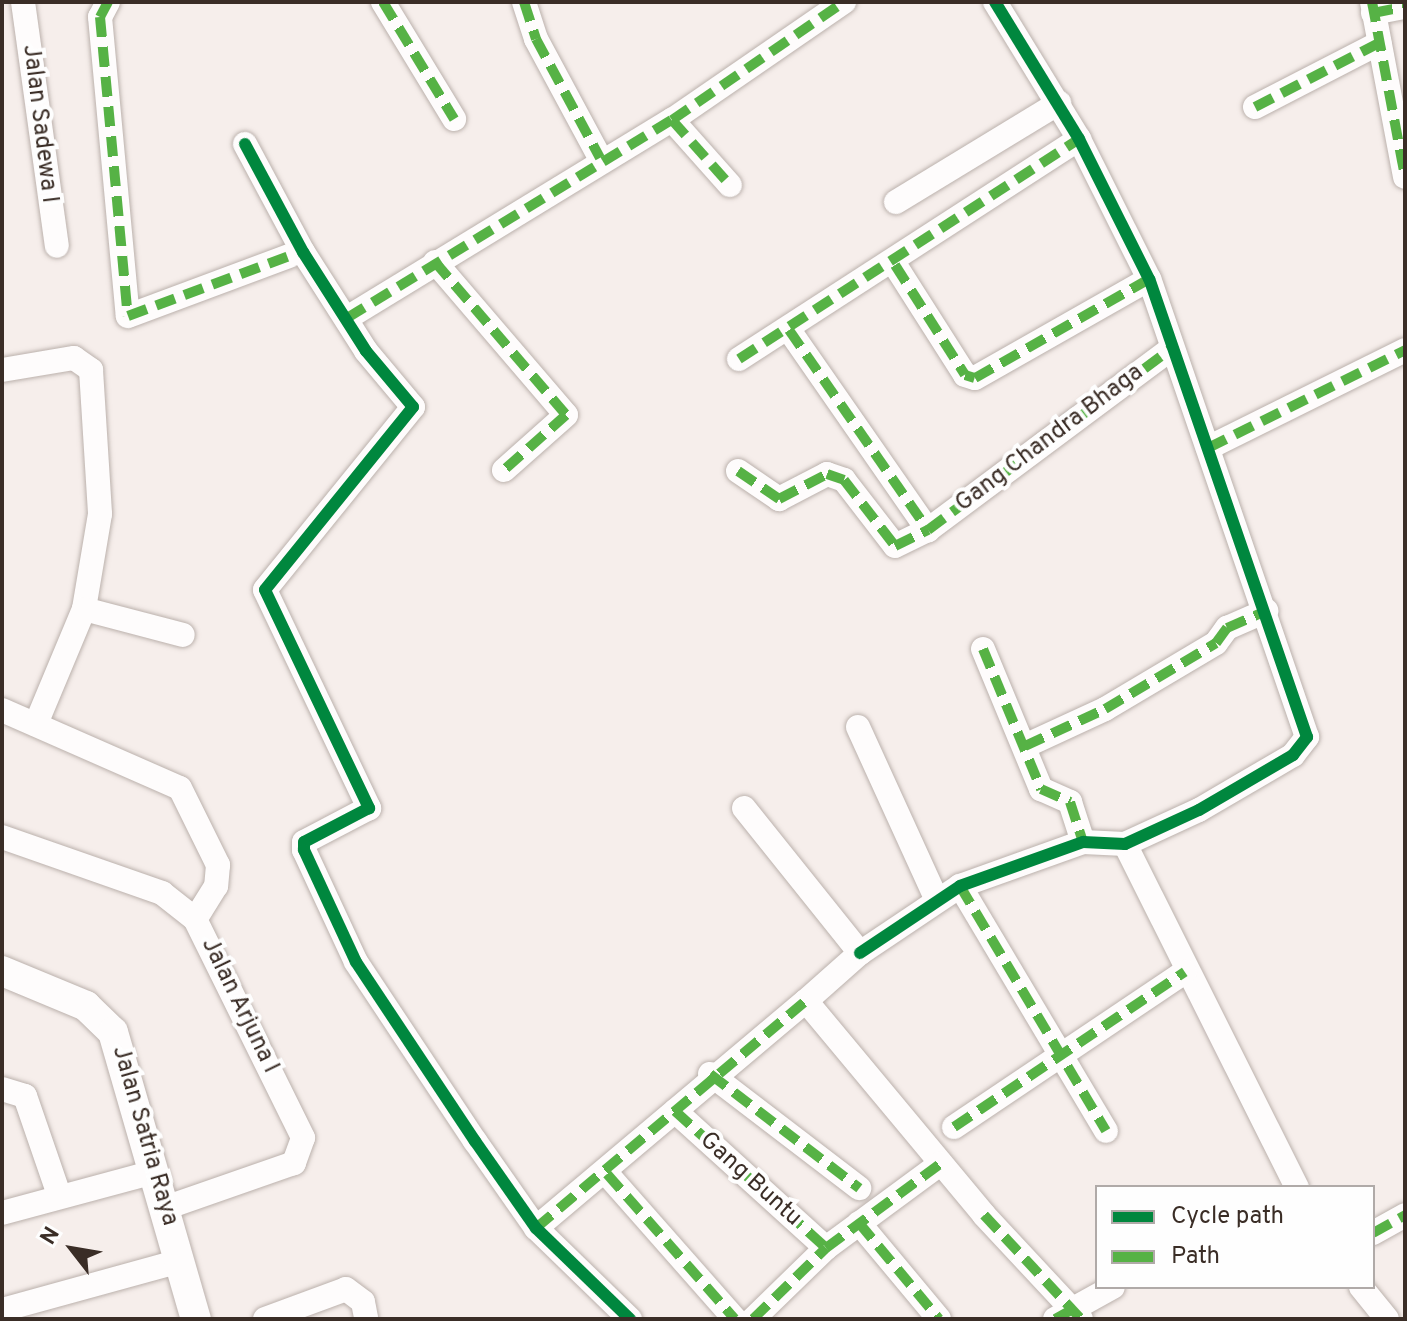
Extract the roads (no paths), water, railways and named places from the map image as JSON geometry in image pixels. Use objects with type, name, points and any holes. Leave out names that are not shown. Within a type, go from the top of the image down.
[{"type":"street","name":"Jalan Sadewa I","points":[[23,2],[57,246]]},
{"type":"street","points":[[108,2],[100,17],[128,316],[289,256]]},
{"type":"street","points":[[383,2],[454,119]]},
{"type":"street","points":[[524,2],[536,39],[600,158]]},
{"type":"street","points":[[347,318],[600,158],[672,120],[844,2]]},
{"type":"street","points":[[536,1228],[607,1174],[710,1074],[806,1001],[860,953],[936,898],[960,886],[1083,842],[1125,844],[1271,770],[1307,737],[1149,279],[1059,103],[995,2]]},
{"type":"street","points":[[1405,7],[1372,8],[1405,177]]},
{"type":"street","points":[[1255,107],[1379,43]]},
{"type":"street","points":[[896,202],[1059,103]]},
{"type":"street","points":[[672,120],[730,185]]},
{"type":"street","points":[[739,359],[895,265],[1079,139]]},
{"type":"street","points":[[245,144],[347,318],[413,407],[265,590],[369,808],[363,817],[304,842],[304,850],[356,962],[536,1228],[630,1319]]},
{"type":"street","points":[[435,262],[566,415],[504,470]]},
{"type":"street","points":[[895,265],[965,375],[975,378],[1149,279]]},
{"type":"street","points":[[789,330],[928,530]]},
{"type":"street","name":"Gang Chandra Bhaga","points":[[738,471],[779,499],[827,474],[844,480],[895,546],[928,530],[1172,348]]},
{"type":"street","points":[[1208,448],[1405,350]]},
{"type":"street","points":[[2,370],[74,358],[91,370],[100,514],[84,609],[36,724]]},
{"type":"street","points":[[84,609],[183,635]]},
{"type":"street","points":[[1025,746],[1105,709],[1216,643],[1227,628],[1266,611]]},
{"type":"street","points":[[983,649],[1041,789],[1070,802],[1083,842]]},
{"type":"street","points":[[2,710],[169,778],[189,800],[218,865],[216,886],[195,919]]},
{"type":"street","points":[[858,727],[936,898]]},
{"type":"street","points":[[744,808],[860,953]]},
{"type":"street","name":"Jalan Arjuna I","points":[[2,837],[162,893],[195,919],[303,1138],[300,1155],[165,1208]]},
{"type":"street","points":[[1125,844],[1185,972],[1293,1185]]},
{"type":"street","points":[[960,886],[1106,1131]]},
{"type":"street","name":"Jalan Satria Raya","points":[[2,971],[86,1006],[113,1032],[196,1319]]},
{"type":"street","points":[[954,1127],[1058,1051],[1185,972]]},
{"type":"street","points":[[806,1001],[1070,1316],[1110,1289]]},
{"type":"street","points":[[710,1074],[859,1188]]},
{"type":"street","points":[[10,1096],[59,1195]]},
{"type":"street","name":"Gang Buntu","points":[[675,1111],[826,1248]]},
{"type":"street","points":[[753,1319],[826,1248],[940,1164]]},
{"type":"street","points":[[2,1213],[59,1195],[154,1172]]},
{"type":"street","points":[[607,1174],[735,1319]]},
{"type":"street","points":[[1375,1232],[1405,1215]]},
{"type":"street","points":[[859,1223],[939,1319]]},
{"type":"street","points":[[2,1310],[180,1261]]},
{"type":"street","points":[[265,1319],[346,1289],[363,1302],[366,1318]]},
{"type":"street","points":[[1363,1289],[1387,1319]]}]
